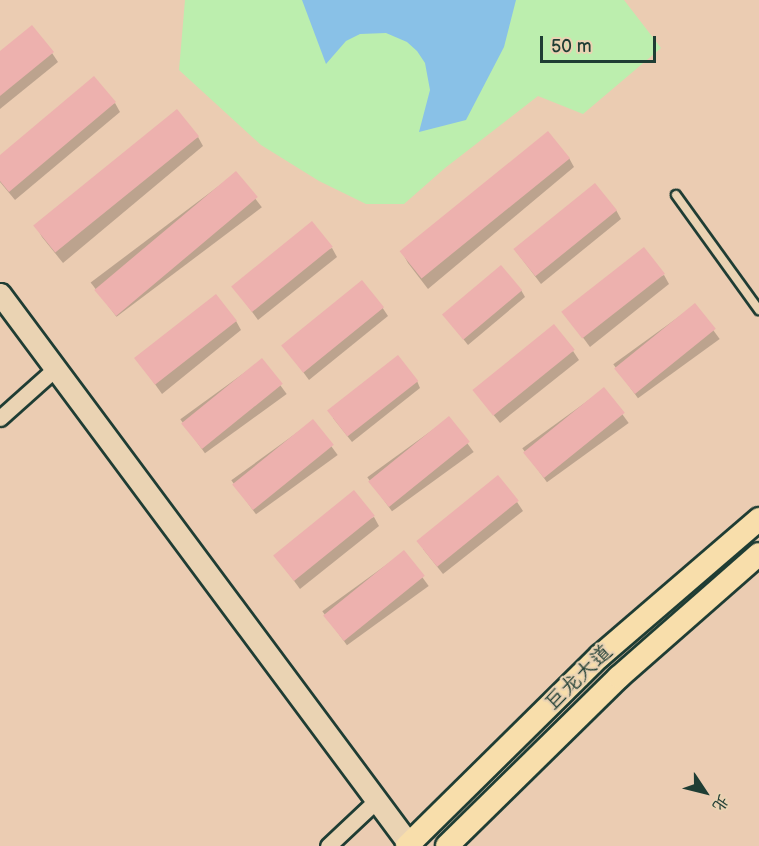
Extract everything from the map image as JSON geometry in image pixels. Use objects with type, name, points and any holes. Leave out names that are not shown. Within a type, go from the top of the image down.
[{"type":"main road","name":"巨龙大道","points":[[408,845],[600,656],[759,519]]},
{"type":"main road","name":"巨龙大道","points":[[447,846],[619,676],[759,554]]},
{"type":"street","points":[[0,294],[408,845]]},
{"type":"street","points":[[0,418],[56,368]]},
{"type":"street","points":[[328,846],[376,801]]},
{"type":"lane","points":[[676,195],[759,310]]},
{"type":"green space","points":[[185,0],[624,0],[661,48],[583,114],[538,96],[445,168],[404,204],[366,204],[319,181],[261,145],[179,70]]},
{"type":"water","points":[[302,0],[516,0],[504,47],[466,120],[419,132],[430,90],[425,63],[417,51],[407,42],[386,33],[360,34],[346,41],[326,64]]},
{"type":"building","points":[[32,25],[54,52],[0,96],[0,51]]},
{"type":"building","points":[[94,76],[116,102],[9,192],[0,181],[0,155]]},
{"type":"building","points":[[177,109],[199,136],[55,253],[33,225]]},
{"type":"building","points":[[548,131],[570,158],[422,278],[400,251]]},
{"type":"building","points":[[236,171],[258,197],[116,316],[94,290]]},
{"type":"building","points":[[595,183],[617,210],[535,276],[513,249]]},
{"type":"building","points":[[312,221],[333,247],[252,312],[231,286]]},
{"type":"building","points":[[644,247],[665,274],[582,338],[561,312]]},
{"type":"building","points":[[501,265],[522,290],[463,340],[442,314]]},
{"type":"building","points":[[362,280],[384,307],[303,373],[281,345]]},
{"type":"building","points":[[216,294],[237,321],[155,385],[134,358]]},
{"type":"building","points":[[695,303],[716,329],[635,394],[614,368]]},
{"type":"building","points":[[554,324],[575,350],[493,416],[472,390]]},
{"type":"building","points":[[398,355],[418,381],[347,436],[327,410]]},
{"type":"building","points":[[262,358],[283,384],[202,449],[181,423]]},
{"type":"building","points":[[604,387],[625,413],[544,478],[523,452]]},
{"type":"building","points":[[449,416],[470,442],[389,507],[368,481]]},
{"type":"building","points":[[313,419],[334,445],[253,510],[232,484]]},
{"type":"building","points":[[498,475],[519,501],[437,567],[416,541]]},
{"type":"building","points":[[354,490],[375,516],[294,581],[273,555]]},
{"type":"building","points":[[404,550],[425,576],[344,641],[323,615]]}]
